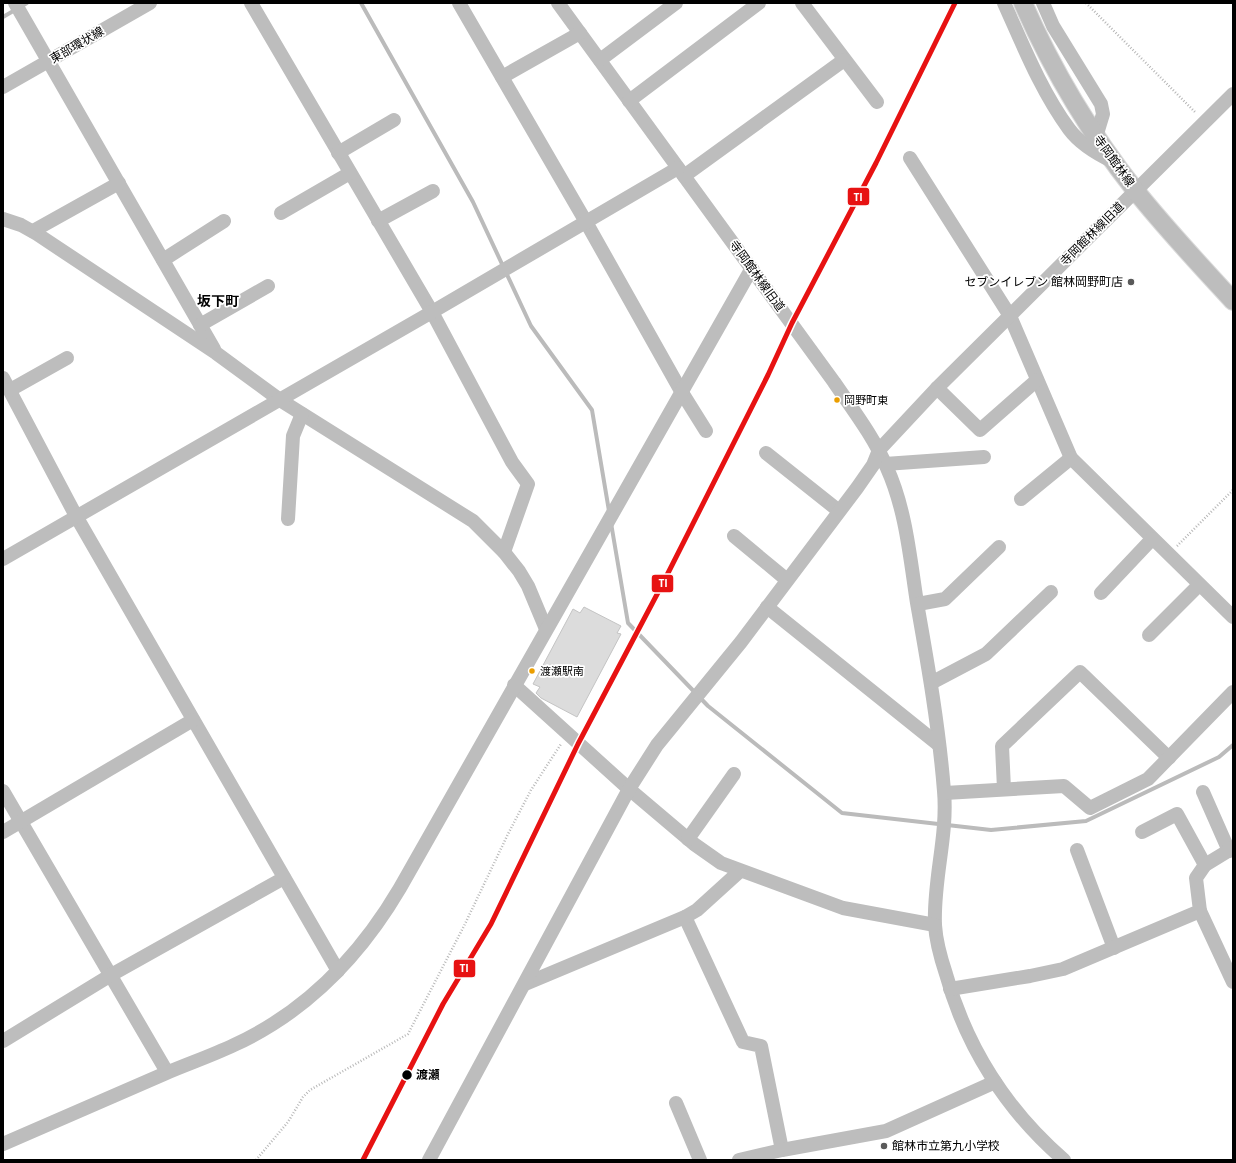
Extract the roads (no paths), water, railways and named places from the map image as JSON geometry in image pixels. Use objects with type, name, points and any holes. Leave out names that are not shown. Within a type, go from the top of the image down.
[{"type":"main road","name":"寺岡館林線","points":[[1023,3],[1067,89],[1096,137],[1136,191],[1233,301]]},
{"type":"street","points":[[3,6],[8,3]]},
{"type":"street","points":[[15,3],[216,352]]},
{"type":"street","name":"東部環状線","points":[[3,87],[150,3]]},
{"type":"street","points":[[251,3],[432,312],[512,462],[528,484],[504,552]]},
{"type":"street","points":[[459,3],[586,222],[681,391],[706,431]]},
{"type":"street","name":"寺岡館林線旧道","points":[[558,3],[834,382],[879,450],[937,388],[1233,94]]},
{"type":"street","points":[[600,60],[676,3]]},
{"type":"street","points":[[629,101],[759,3]]},
{"type":"street","points":[[802,3],[877,102]]},
{"type":"street","points":[[1004,3],[1039,78],[1070,130],[1093,151],[1114,162]]},
{"type":"street","points":[[1043,3],[1054,26],[1101,104],[1103,111],[1096,137]]},
{"type":"street","points":[[502,77],[580,33]]},
{"type":"street","points":[[3,559],[586,222],[681,172],[844,60]]},
{"type":"street","points":[[338,153],[394,120]]},
{"type":"street","points":[[910,158],[1010,316],[1071,458],[1233,617]]},
{"type":"street","points":[[281,213],[350,173]]},
{"type":"street","points":[[33,231],[118,183]]},
{"type":"street","points":[[378,220],[433,191]]},
{"type":"street","points":[[3,219],[33,231],[216,352],[280,400],[473,521],[504,552],[520,571],[546,629]]},
{"type":"street","points":[[162,260],[224,221]]},
{"type":"street","points":[[3,1144],[167,1072],[234,1045],[268,1027],[301,1005],[338,972],[359,949],[381,920],[752,268]]},
{"type":"street","points":[[200,325],[268,286]]},
{"type":"street","points":[[67,358],[6,384],[76,516],[338,972]]},
{"type":"street","points":[[937,388],[980,430],[1037,380]]},
{"type":"street","points":[[288,519],[293,436],[302,414]]},
{"type":"street","points":[[879,450],[894,488],[905,529],[931,683],[945,793],[944,836],[938,880],[935,925],[941,956],[950,989],[963,1025],[978,1054],[995,1082],[1034,1131],[1064,1160]]},
{"type":"street","points":[[429,1160],[525,984],[628,789],[657,745],[767,607],[873,465],[879,450]]},
{"type":"street","points":[[766,453],[839,510]]},
{"type":"street","points":[[885,464],[984,457]]},
{"type":"street","points":[[1022,499],[1071,458]]},
{"type":"street","points":[[734,536],[787,580]]},
{"type":"street","points":[[1101,592],[1152,539]]},
{"type":"street","points":[[918,604],[945,599],[999,547]]},
{"type":"street","points":[[1149,635],[1199,585]]},
{"type":"street","points":[[931,683],[986,654],[1051,592]]},
{"type":"street","points":[[767,607],[939,745]]},
{"type":"street","points":[[1004,789],[1002,746],[1080,672],[1169,758]]},
{"type":"street","points":[[514,685],[628,789],[688,839],[722,863],[740,871],[844,908],[935,925]]},
{"type":"street","points":[[945,793],[1064,786],[1090,808],[1148,779],[1233,692]]},
{"type":"street","points":[[3,832],[193,720]]},
{"type":"street","points":[[688,839],[734,774]]},
{"type":"street","points":[[3,791],[167,1072]]},
{"type":"street","points":[[1203,792],[1231,849],[1204,865],[1196,878],[1200,911],[1233,982]]},
{"type":"street","points":[[1142,832],[1177,814],[1204,865]]},
{"type":"street","points":[[1078,850],[1114,948]]},
{"type":"street","points":[[525,984],[686,917],[697,910],[740,871]]},
{"type":"street","points":[[3,1041],[111,975],[284,878]]},
{"type":"street","points":[[950,989],[1064,969],[1200,911]]},
{"type":"street","points":[[686,917],[743,1042],[761,1046],[782,1150]]},
{"type":"street","points":[[739,1160],[782,1150],[886,1131],[995,1082]]},
{"type":"street","points":[[676,1103],[700,1160]]},
{"type":"waterway","points":[[3,17],[27,3]]},
{"type":"waterway","points":[[361,3],[473,202],[531,326],[592,410],[609,511]]},
{"type":"waterway","points":[[611,523],[628,623],[708,706],[842,813],[991,830],[1086,821],[1219,757],[1233,745]]},
{"type":"place","name":"セブンイレブン 館林岡野町店","points":[[1131,282]]},
{"type":"place","name":"岡野町東","points":[[837,400]]},
{"type":"place","name":"渡瀬駅南","points":[[532,671]]},
{"type":"place","name":"渡瀬","points":[[407,1075]]},
{"type":"place","name":"館林市立第九小学校","points":[[884,1146]]},
{"type":"district","name":"坂下町","points":[[218,301]]}]
